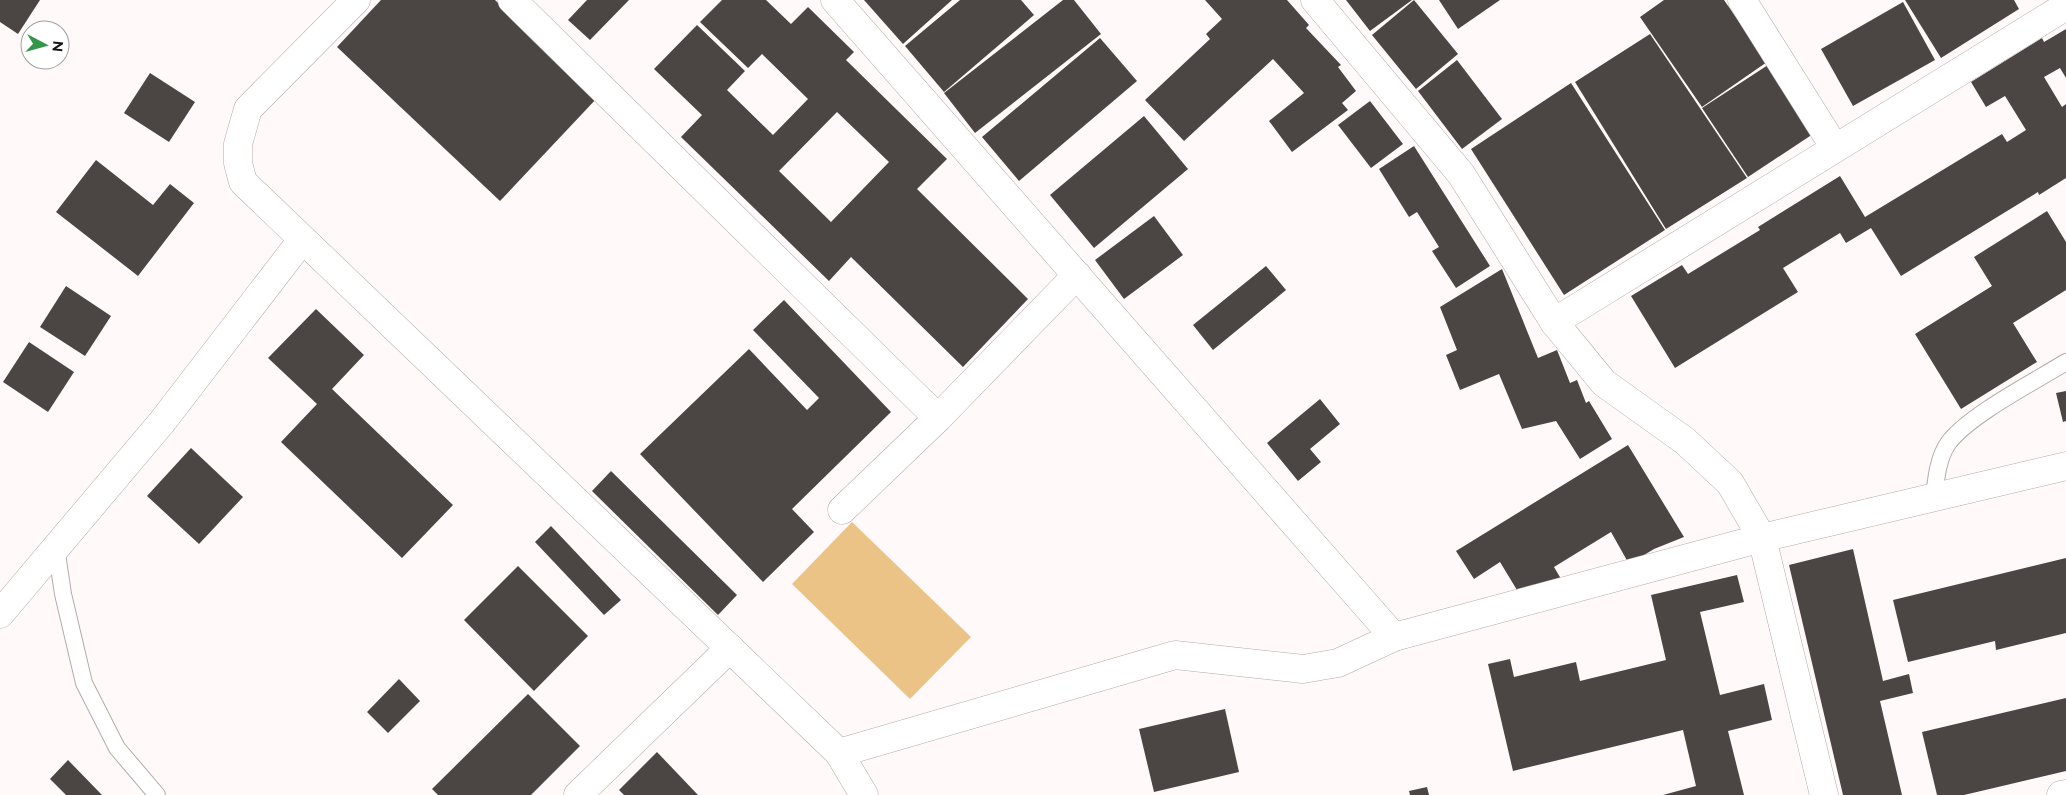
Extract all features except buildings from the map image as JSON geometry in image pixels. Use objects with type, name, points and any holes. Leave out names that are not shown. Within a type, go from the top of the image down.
[{"type":"street","points":[[356,0],[248,109],[240,135],[238,163],[243,182],[840,753],[864,795]]},
{"type":"street","points":[[512,0],[938,418]]},
{"type":"street","points":[[835,0],[1394,637]]},
{"type":"street","points":[[1315,0],[1461,174],[1554,322],[1604,383],[1684,441],[1730,483],[1762,538],[1824,795]]},
{"type":"street","points":[[1742,0],[1835,148]]},
{"type":"street","points":[[1554,322],[2066,6]]},
{"type":"street","points":[[0,614],[162,422],[302,240]]},
{"type":"street","points":[[842,510],[938,418],[1077,275]]},
{"type":"street","points":[[840,753],[1175,655],[1303,669],[1338,663],[1394,637],[1762,538],[2066,466]]},
{"type":"street","points":[[578,795],[730,648]]},
{"type":"street","points":[[2061,795],[2066,794]]},
{"type":"lane","points":[[1934,497],[1937,472],[1949,443],[1977,418],[2066,362]]},
{"type":"lane","points":[[56,547],[63,594],[84,683],[117,748],[157,795]]},
{"type":"shaded area","points":[[852,522],[971,637],[910,699],[792,584]]}]
